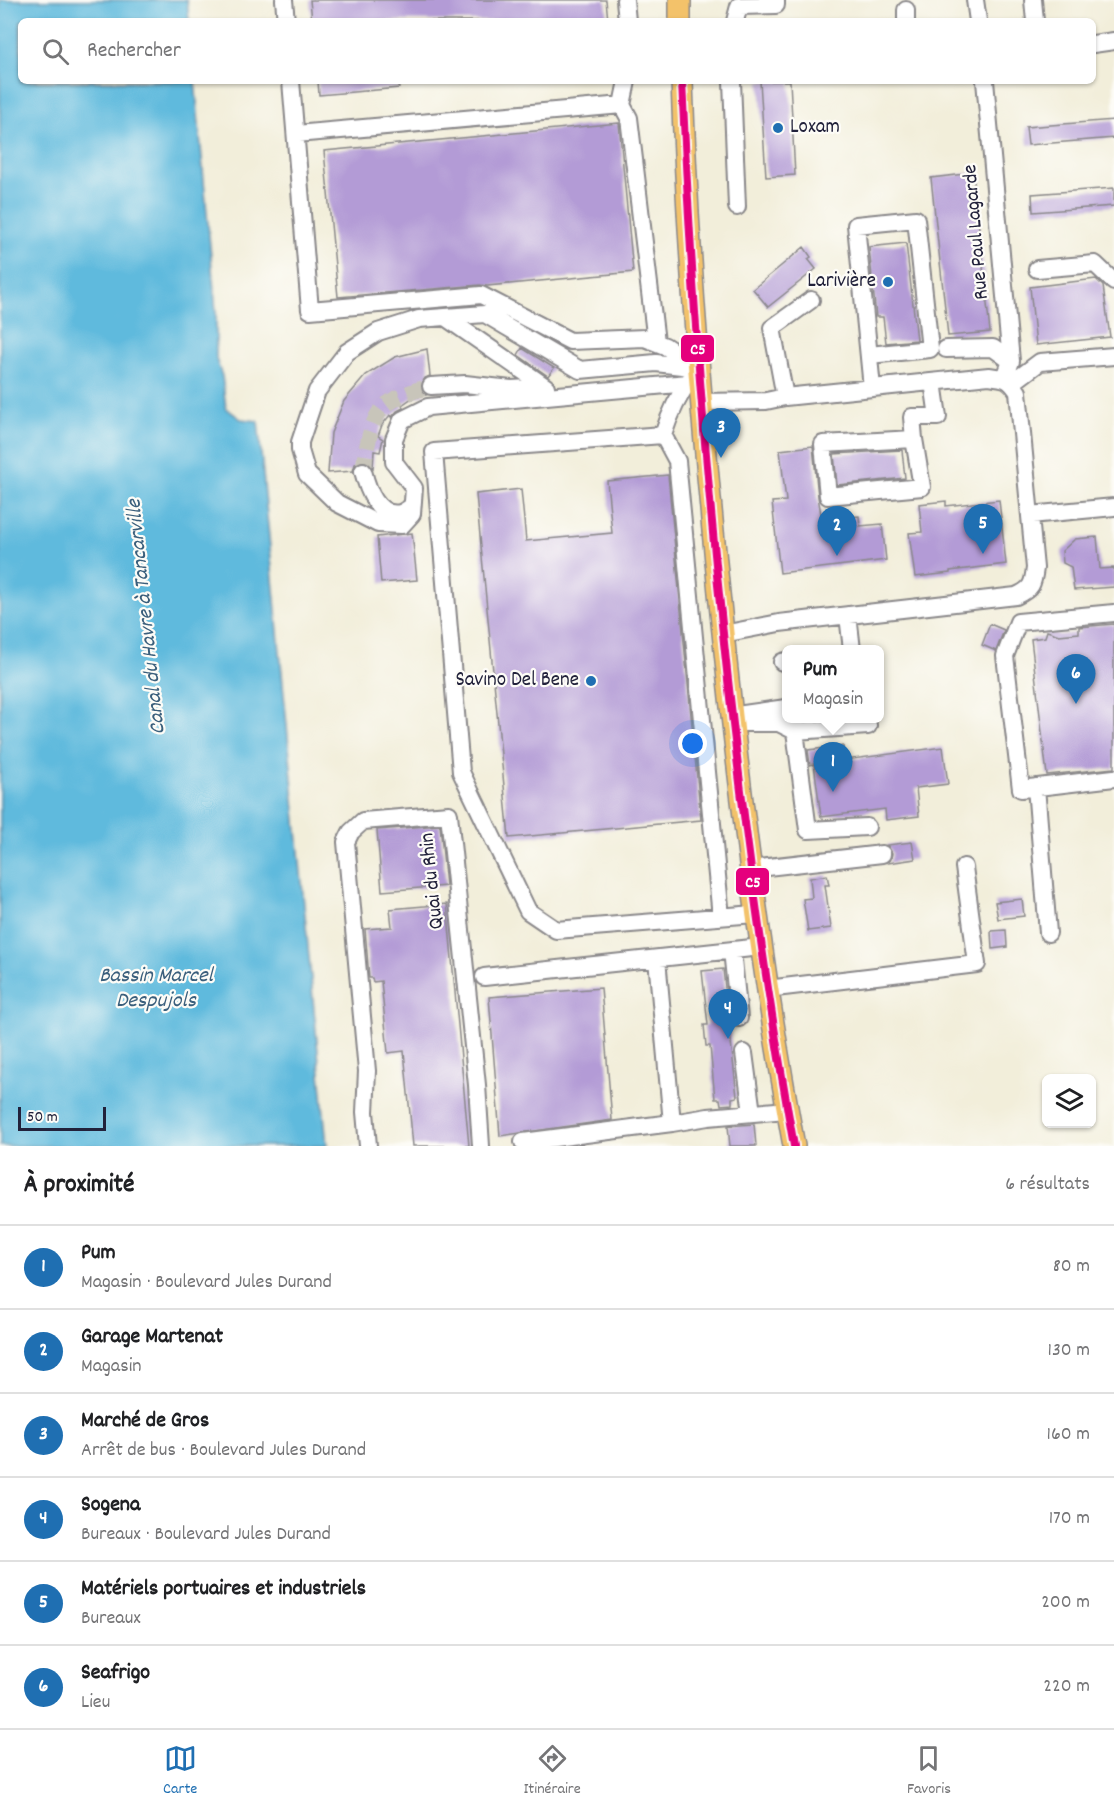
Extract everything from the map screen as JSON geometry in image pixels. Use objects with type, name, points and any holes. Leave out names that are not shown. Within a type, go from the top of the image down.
[{"type":"main road","points":[[680,0],[680,18]]},
{"type":"main road","points":[[682,84],[693,375],[701,402],[723,634],[755,914],[794,1146]]},
{"type":"street","points":[[284,0],[286,18]]},
{"type":"street","points":[[626,0],[627,18]]},
{"type":"street","points":[[736,18],[740,6],[776,5],[776,0]]},
{"type":"street","points":[[975,0],[978,18]]},
{"type":"street","points":[[1033,0],[1035,18]]},
{"type":"street","points":[[1096,44],[1114,41]]},
{"type":"street","points":[[291,84],[310,310],[481,295],[570,341],[645,338],[656,342],[693,375]]},
{"type":"street","points":[[626,84],[622,105],[628,118],[656,342]]},
{"type":"street","points":[[732,84],[737,207]]},
{"type":"street","name":"Rue Paul Lagarde","points":[[986,84],[1011,361],[1009,381]]},
{"type":"street","points":[[296,134],[622,105]]},
{"type":"street","points":[[869,355],[930,349],[916,219],[856,225],[872,388]]},
{"type":"street","points":[[1037,268],[1095,264],[1114,282]]},
{"type":"street","points":[[785,397],[772,328],[811,300]]},
{"type":"street","points":[[485,314],[580,370],[656,363],[693,375],[428,406],[402,420],[394,439],[394,462],[414,488],[412,514],[402,525],[378,524],[338,503],[307,474],[300,450],[300,442],[317,391],[347,352],[378,332],[419,319],[485,314]]},
{"type":"street","points":[[445,317],[546,387]]},
{"type":"street","points":[[946,349],[993,348],[1011,361]]},
{"type":"street","points":[[1009,381],[1040,362],[1114,356]]},
{"type":"street","points":[[431,386],[465,384],[511,389],[693,375]]},
{"type":"street","points":[[693,375],[674,404],[663,435],[677,461],[721,917]]},
{"type":"street","points":[[701,402],[766,402],[785,397],[989,376],[1009,381],[1018,392],[1030,515],[1035,568],[1034,582],[1027,591],[1016,596],[779,623],[723,634]]},
{"type":"street","points":[[914,439],[823,444],[828,496],[922,487],[912,417],[938,417],[933,382]]},
{"type":"street","points":[[663,435],[434,452],[461,772],[528,911],[556,930],[755,914]]},
{"type":"street","points":[[363,471],[367,487],[384,511],[399,514],[412,506]]},
{"type":"street","points":[[1030,515],[1114,507]]},
{"type":"street","points":[[1027,591],[1030,621]]},
{"type":"street","points":[[1114,613],[1018,622],[1005,656],[1021,789],[1114,778]]},
{"type":"street","points":[[848,615],[851,645]]},
{"type":"street","points":[[732,719],[782,709]]},
{"type":"street","points":[[732,719],[779,723],[795,731],[868,726],[868,723]]},
{"type":"street","points":[[795,731],[808,830],[867,827]]},
{"type":"street","points":[[1036,788],[1048,933]]},
{"type":"street","name":"Quai du Rhin","points":[[368,1146],[365,1112],[367,1071],[346,842],[351,832],[363,821],[449,813],[477,1085],[481,1146]]},
{"type":"street","points":[[750,869],[882,854]]},
{"type":"street","points":[[767,989],[977,964],[964,867]]},
{"type":"street","points":[[484,977],[761,947]]},
{"type":"street","points":[[732,950],[739,1018]]},
{"type":"street","points":[[657,959],[672,1123]]},
{"type":"street","points":[[744,1053],[752,1113]]},
{"type":"street","points":[[524,1142],[708,1117],[787,1110]]},
{"type":"water","name":"Bassin Marcel Despujols","points":[[0,0],[187,0],[189,18],[18,18],[18,84],[195,84],[216,312],[216,359],[222,376],[226,408],[241,419],[258,421],[327,1146],[0,1146]]},
{"type":"building","points":[[310,0],[606,0],[608,18],[312,18]]},
{"type":"building","points":[[318,84],[398,84],[399,88],[319,95]]},
{"type":"building","name":"Loxam","points":[[760,84],[790,84],[795,175],[766,177]]},
{"type":"building","points":[[1114,120],[1114,138],[1028,145],[1026,127]]},
{"type":"building","points":[[619,123],[633,272],[338,297],[324,151]]},
{"type":"building","points":[[973,173],[990,332],[948,336],[931,178]]},
{"type":"building","points":[[1114,188],[1114,206],[1033,212],[1032,194]]},
{"type":"building","name":"Larivière","points":[[906,243],[917,340],[886,343],[883,317],[876,317],[869,247]]},
{"type":"building","points":[[804,247],[811,257],[808,259],[816,269],[768,307],[753,289]]},
{"type":"building","points":[[1096,279],[1103,286],[1110,337],[1036,345],[1030,287]]},
{"type":"building","points":[[522,348],[554,368],[548,376],[518,355]]},
{"type":"building","points":[[427,349],[430,376],[425,378],[421,386],[426,395],[412,398],[402,405],[403,408],[392,417],[390,415],[382,425],[378,436],[383,439],[380,452],[374,451],[373,468],[366,461],[361,461],[355,464],[353,471],[328,473],[331,433],[344,401],[366,375],[395,357]]},
{"type":"building","points":[[813,446],[822,520],[859,516],[860,526],[882,524],[886,560],[780,573],[772,502],[786,501],[780,450]]},
{"type":"building","points":[[902,450],[905,478],[837,485],[834,454]]},
{"type":"building","name":"Savino Del Bene","points":[[668,475],[701,820],[509,838],[476,494],[521,489],[526,541],[612,533],[607,481]]},
{"type":"building","points":[[999,500],[1006,564],[915,577],[909,533],[922,532],[919,504],[946,501],[946,506]]},
{"type":"building","points":[[412,533],[417,580],[381,583],[377,537]]},
{"type":"building","points":[[1097,537],[1100,569],[1114,568],[1114,587],[1074,590],[1071,567],[1063,563],[1062,551],[1075,539]]},
{"type":"building","points":[[990,624],[1004,630],[996,651],[982,645]]},
{"type":"building","points":[[1114,624],[1114,768],[1047,775],[1031,639],[1045,637],[1047,631],[1059,635],[1079,633],[1079,627]]},
{"type":"building","points":[[843,746],[845,760],[943,747],[948,784],[916,788],[919,816],[886,820],[885,809],[821,817],[814,764],[810,765],[808,750]]},
{"type":"building","points":[[440,825],[446,886],[382,891],[377,830]]},
{"type":"building","points":[[912,842],[915,859],[888,863],[892,853],[887,845]]},
{"type":"building","points":[[827,875],[829,885],[825,885],[831,928],[808,931],[803,899],[812,898],[810,878]]},
{"type":"building","points":[[1022,899],[1024,916],[998,919],[995,902]]},
{"type":"building","points":[[447,904],[469,1146],[413,1146],[404,1051],[388,1053],[381,981],[373,982],[372,978],[369,978],[365,929],[392,927],[390,909]]},
{"type":"building","points":[[1006,930],[1007,947],[992,949],[991,931]]},
{"type":"building","points":[[723,969],[737,1097],[732,1098],[732,1104],[721,1105],[720,1099],[715,1099],[710,1046],[706,1046],[704,1025],[708,1025],[702,971]]},
{"type":"building","points":[[601,988],[612,1120],[500,1136],[489,997]]},
{"type":"building","points":[[754,1124],[756,1146],[730,1146],[728,1126]]},
{"type":"tunnel","points":[[363,471],[371,432],[380,411],[396,399],[431,386]]},
{"type":"transit line","name":"C5","points":[[682,84],[701,390],[724,647],[760,933],[794,1146]]},
{"type":"place","name":"Loxam","points":[[778,128]]},
{"type":"place","name":"Larivière","points":[[888,282]]},
{"type":"place","name":"Marché de Gros","points":[[721,458]]},
{"type":"place","name":"Matériels portuaires et industriels","points":[[983,554]]},
{"type":"place","name":"Garage Martenat","points":[[837,556]]},
{"type":"place","name":"Savino Del Bene","points":[[591,681]]},
{"type":"place","name":"Seafrigo","points":[[1076,704]]},
{"type":"place","name":"Pum","points":[[833,792]]},
{"type":"place","name":"Sogena","points":[[728,1039]]},
{"type":"water label","name":"Canal du Havre à Tancarville","points":[[147,617]]}]
